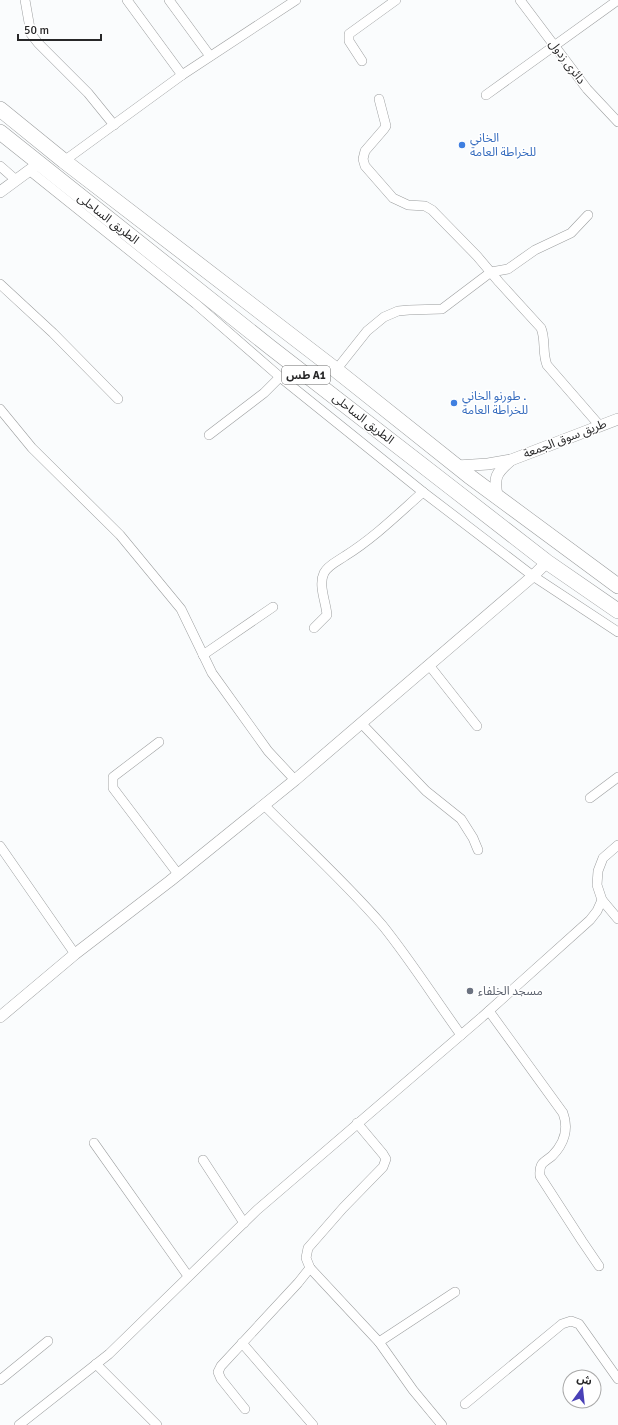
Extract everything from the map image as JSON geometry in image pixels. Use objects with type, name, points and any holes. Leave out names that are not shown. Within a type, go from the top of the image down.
[{"type":"highway","name":"الطريق الساحلى","points":[[0,109],[64,161],[336,370],[457,466],[618,586]]},
{"type":"highway","name":"الطريق الساحلى","points":[[0,132],[34,167],[193,286],[547,562],[618,611]]},
{"type":"highway","points":[[193,286],[205,270]]},
{"type":"street","points":[[25,0],[31,34],[88,94],[114,125]]},
{"type":"street","points":[[127,0],[182,75]]},
{"type":"street","points":[[169,0],[210,56]]},
{"type":"street","points":[[64,161],[182,75],[296,0]]},
{"type":"street","points":[[362,61],[349,41],[349,34],[396,0]]},
{"type":"street","name":"دائرى زدول","points":[[520,0],[587,89],[618,122]]},
{"type":"street","points":[[486,95],[555,46],[613,2]]},
{"type":"street","points":[[379,99],[386,126],[365,151],[363,159],[365,166],[393,198],[408,206],[425,206],[432,210],[477,256],[541,328],[543,332],[547,365],[600,426]]},
{"type":"street","points":[[0,166],[16,180]]},
{"type":"street","points":[[0,192],[34,167],[280,377],[424,492],[533,576],[618,632]]},
{"type":"street","points":[[336,370],[367,331],[384,316],[398,311],[442,309],[491,272],[508,269],[535,250],[570,233],[588,215]]},
{"type":"street","points":[[0,284],[53,333],[118,399]]},
{"type":"street","points":[[209,434],[264,393],[280,377]]},
{"type":"street","points":[[0,409],[32,448],[59,476],[94,508],[134,550],[181,609],[212,673],[268,751],[295,780]]},
{"type":"street","name":"طريق سوق الجمعة","points":[[457,466],[488,464],[511,460],[618,418]]},
{"type":"street","name":"طريق سوق الجمعة","points":[[498,497],[495,483],[499,471],[511,460]]},
{"type":"street","points":[[314,628],[327,615],[322,582],[323,574],[327,568],[383,528],[424,492]]},
{"type":"street","points":[[0,1017],[75,954],[295,780],[533,576],[547,562]]},
{"type":"street","points":[[203,655],[273,607]]},
{"type":"street","points":[[429,665],[477,726]]},
{"type":"street","points":[[361,723],[426,790],[461,820],[473,838],[478,850]]},
{"type":"street","points":[[159,742],[113,777],[112,788],[178,874]]},
{"type":"street","points":[[590,798],[618,777]]},
{"type":"street","points":[[264,804],[353,893],[383,927],[404,954],[460,1035]]},
{"type":"street","points":[[618,845],[603,858],[598,871],[598,885],[602,900],[618,919]]},
{"type":"street","points":[[0,846],[75,954]]},
{"type":"street","points":[[19,1425],[109,1354],[244,1223],[357,1123],[490,1011],[590,920],[602,900]]},
{"type":"street","points":[[490,1011],[564,1113],[566,1130],[562,1144],[552,1156],[543,1162],[540,1168],[540,1176],[599,1266]]},
{"type":"street","points":[[357,1123],[386,1159],[383,1167],[343,1208],[308,1248],[306,1258],[310,1268],[379,1342],[413,1390],[442,1425]]},
{"type":"street","points":[[94,1143],[188,1276]]},
{"type":"street","points":[[203,1160],[244,1223]]},
{"type":"street","points":[[245,1409],[221,1379],[218,1372],[220,1366],[298,1283],[310,1268]]},
{"type":"street","points":[[379,1342],[455,1292]]},
{"type":"street","points":[[465,1404],[562,1324],[571,1321],[579,1324],[618,1379]]},
{"type":"street","points":[[0,1380],[48,1341]]},
{"type":"street","points":[[242,1343],[313,1425]]},
{"type":"street","points":[[96,1364],[157,1425]]},
{"type":"place","name":"الخاني للخراطة العامة","points":[[462,145]]},
{"type":"place","name":"طورنو الخاني . للخراطة العامة","points":[[454,403]]},
{"type":"place","name":"مسجد الخلفاء","points":[[470,991]]}]
